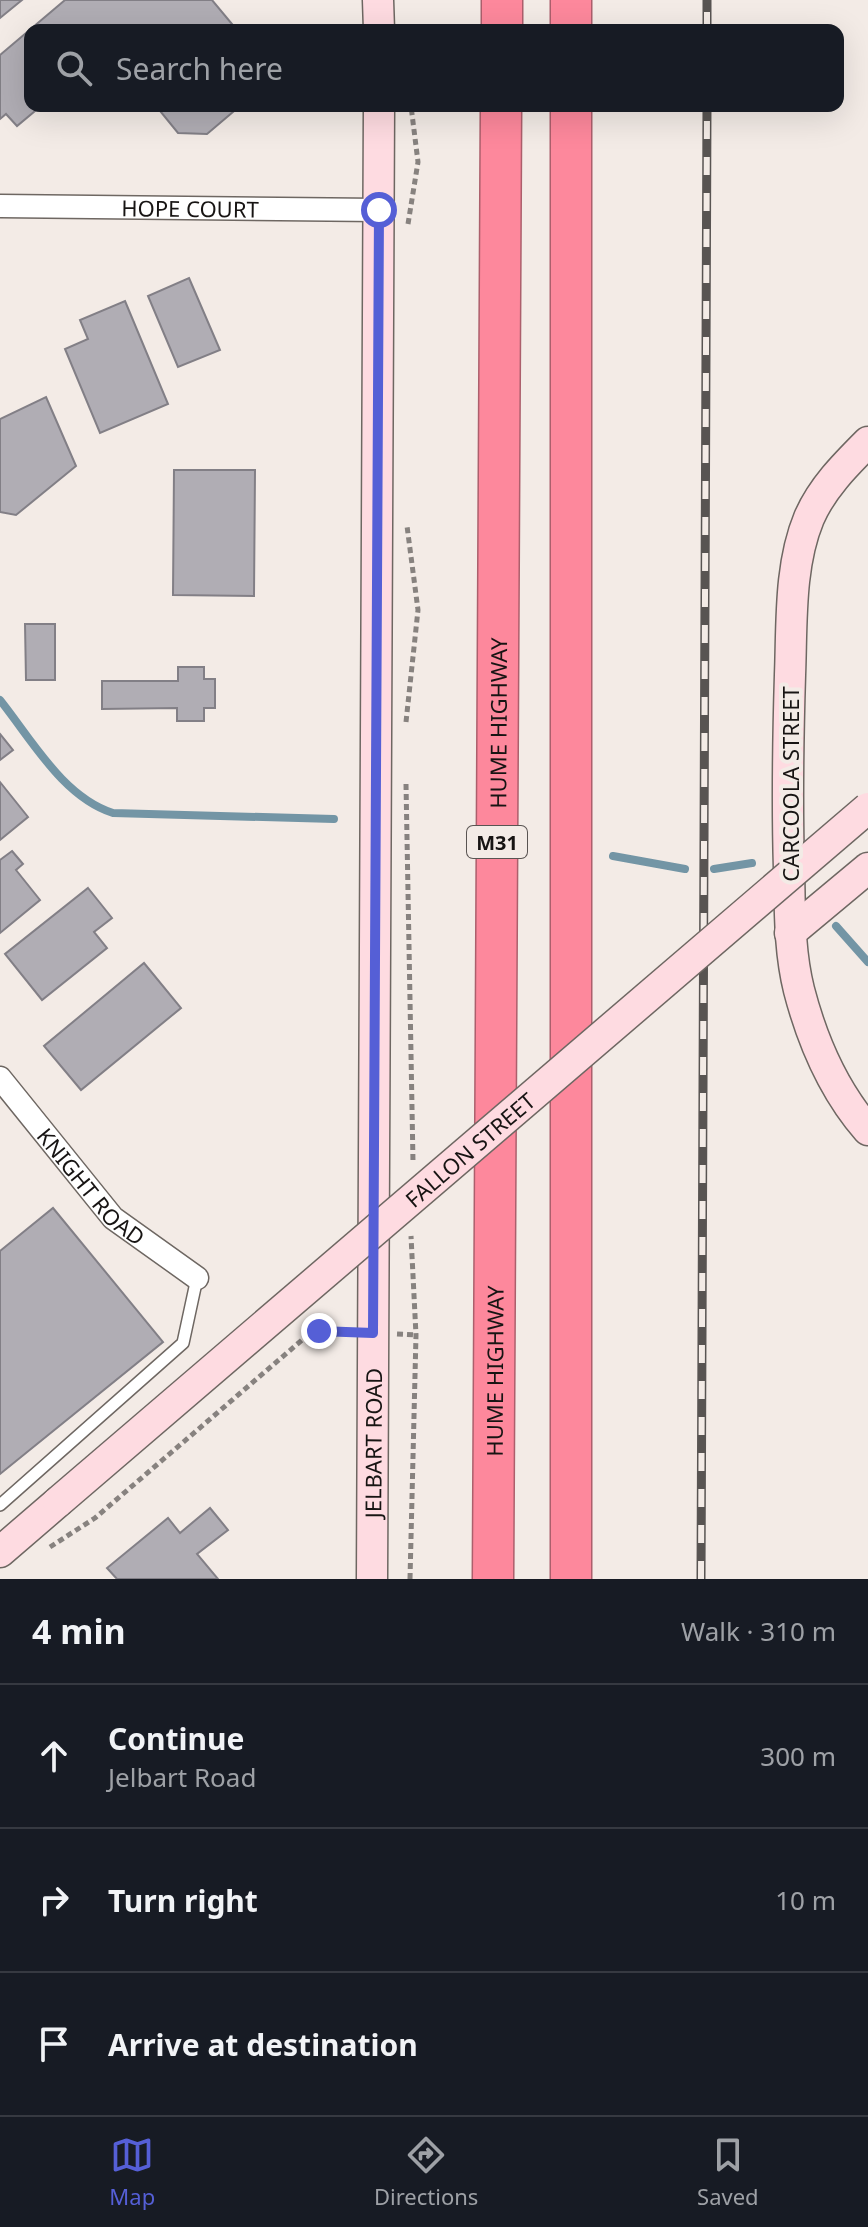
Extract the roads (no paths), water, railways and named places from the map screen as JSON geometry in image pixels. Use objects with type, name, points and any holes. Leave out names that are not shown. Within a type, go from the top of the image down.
[{"type":"highway","points":[[502,0],[502,24]]},
{"type":"highway","points":[[571,0],[571,24]]},
{"type":"highway","name":"HUME HIGHWAY","points":[[493,1579],[501,112]]},
{"type":"highway","points":[[571,112],[571,1579]]},
{"type":"street","points":[[378,0],[379,24]]},
{"type":"street","name":"JELBART ROAD","points":[[372,1579],[379,112]]},
{"type":"street","name":"HOPE COURT","points":[[0,206],[379,210]]},
{"type":"street","name":"CARCOOLA STREET","points":[[868,442],[833,477],[810,517],[796,570],[786,774],[790,933],[799,989],[820,1054],[855,1115],[868,1130]]},
{"type":"street","name":"FALLON STREET","points":[[0,1552],[868,808]]},
{"type":"street","points":[[790,933],[868,868]]},
{"type":"street","name":"KNIGHT ROAD","points":[[0,1078],[113,1218],[197,1278]]},
{"type":"lane","points":[[0,1505],[183,1343],[197,1278]]},
{"type":"waterway","points":[[0,700],[64,781],[95,805],[113,813],[334,819]]},
{"type":"waterway","points":[[613,856],[685,869]]},
{"type":"waterway","points":[[714,869],[752,863]]},
{"type":"waterway","points":[[836,926],[868,962]]},
{"type":"railway","points":[[707,0],[707,24]]},
{"type":"railway","points":[[701,1579],[707,112]]}]
